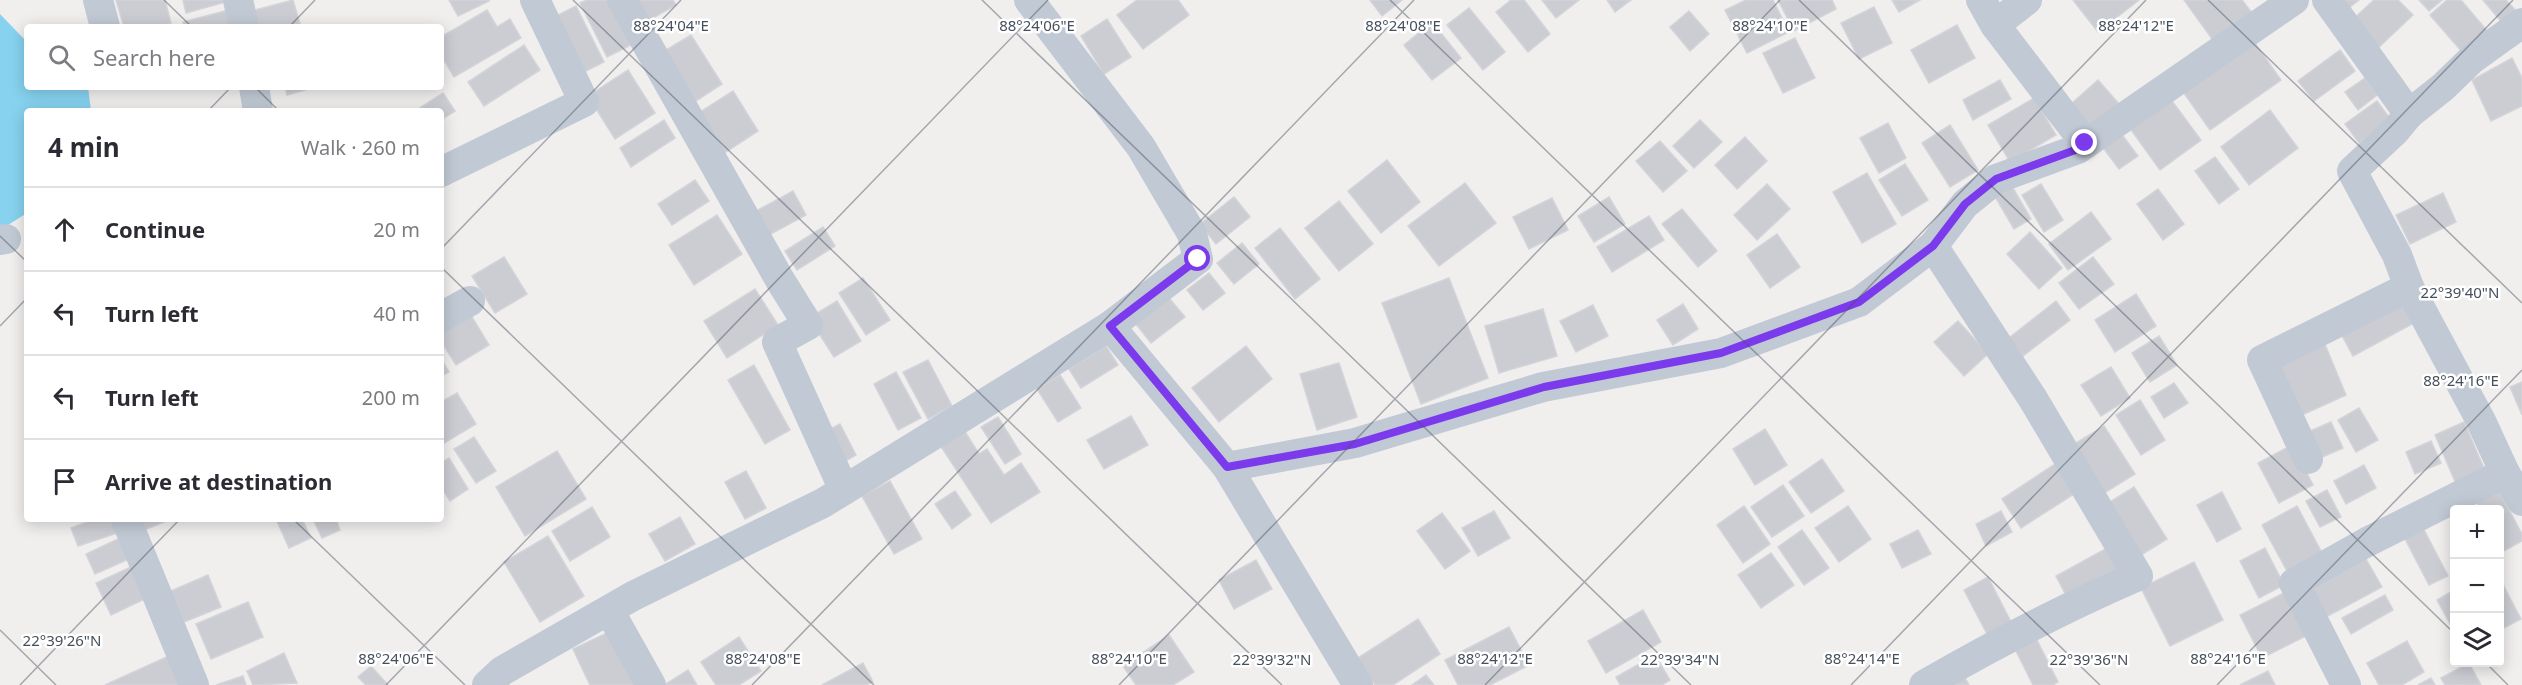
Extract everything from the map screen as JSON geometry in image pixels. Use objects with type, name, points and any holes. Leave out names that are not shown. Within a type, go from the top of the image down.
[{"type":"street","points":[[98,0],[104,24]]},
{"type":"street","points":[[238,0],[243,24]]},
{"type":"street","points":[[444,171],[584,102],[534,0]]},
{"type":"street","points":[[622,0],[780,280],[808,325],[777,342],[844,490]]},
{"type":"street","points":[[487,685],[502,670],[609,610],[844,490],[1110,326],[1198,259],[1191,234],[1141,147],[1029,0]]},
{"type":"street","points":[[2027,0],[1988,13],[2085,143]]},
{"type":"street","points":[[1227,467],[1355,444],[1544,387],[1721,353],[1859,302],[1933,246],[1965,204],[1996,179],[2078,149],[2256,10],[2294,0]]},
{"type":"street","points":[[2327,0],[2409,114]]},
{"type":"street","points":[[2522,23],[2472,59],[2443,87],[2409,114],[2395,131],[2352,171],[2397,255],[2409,286],[2481,422],[2505,473],[2522,501]]},
{"type":"street","points":[[254,90],[258,108]]},
{"type":"street","points":[[1924,685],[1976,655],[2090,597],[2138,576],[2033,399],[1933,246]]},
{"type":"street","points":[[2308,459],[2262,360],[2409,286]]},
{"type":"street","points":[[444,315],[470,301]]},
{"type":"street","points":[[1110,326],[1227,467],[1358,685]]},
{"type":"street","points":[[2346,685],[2294,583],[2367,542],[2505,473]]},
{"type":"street","points":[[127,522],[194,685]]},
{"type":"street","points":[[609,610],[651,685]]},
{"type":"water","points":[[0,14],[24,39],[24,90],[88,90],[91,108],[24,108],[24,215],[0,230]]},
{"type":"building","points":[[116,0],[165,0],[171,23],[123,24]]},
{"type":"building","points":[[183,0],[229,0],[229,1],[186,13]]},
{"type":"building","points":[[293,0],[300,24],[251,24],[248,12]]},
{"type":"building","points":[[449,0],[488,0],[489,1],[458,16]]},
{"type":"building","points":[[587,0],[608,0],[631,45],[607,57],[580,3]]},
{"type":"building","points":[[634,0],[673,0],[676,5],[646,22]]},
{"type":"building","points":[[1137,0],[1178,0],[1189,15],[1143,49],[1117,15]]},
{"type":"building","points":[[1370,0],[1402,0],[1382,16]]},
{"type":"building","points":[[1511,0],[1524,0],[1550,34],[1528,52],[1496,12]]},
{"type":"building","points":[[1542,0],[1579,0],[1556,18]]},
{"type":"building","points":[[1607,0],[1631,0],[1615,12]]},
{"type":"building","points":[[1746,0],[1773,0],[1789,32],[1747,53],[1725,10]]},
{"type":"building","points":[[1778,0],[1832,0],[1836,9],[1794,31]]},
{"type":"building","points":[[1892,0],[1920,0],[1899,12]]},
{"type":"building","points":[[2073,0],[2139,0],[2098,32]]},
{"type":"building","points":[[2184,0],[2242,0],[2253,14],[2215,43]]},
{"type":"building","points":[[2336,0],[2359,0],[2345,11]]},
{"type":"building","points":[[2374,0],[2398,0],[2413,15],[2377,49],[2351,21]]},
{"type":"building","points":[[2419,0],[2442,0],[2429,11]]},
{"type":"building","points":[[2447,0],[2461,0],[2488,32],[2463,53],[2430,15]]},
{"type":"building","points":[[2483,0],[2506,0],[2518,13],[2504,25]]},
{"type":"building","points":[[576,6],[604,62],[578,75],[550,19]]},
{"type":"building","points":[[1874,7],[1892,43],[1859,59],[1841,23]]},
{"type":"building","points":[[1469,8],[1505,52],[1483,70],[1447,25]]},
{"type":"building","points":[[229,10],[233,24],[183,24],[183,22]]},
{"type":"building","points":[[487,10],[497,27],[510,19],[521,38],[454,77],[444,60],[444,35]]},
{"type":"building","points":[[1689,11],[1709,34],[1690,51],[1670,27]]},
{"type":"building","points":[[1107,19],[1131,57],[1104,74],[1081,36]]},
{"type":"building","points":[[1432,22],[1461,58],[1432,80],[1404,45]]},
{"type":"building","points":[[1957,25],[1975,58],[1929,83],[1911,50]]},
{"type":"building","points":[[691,35],[722,84],[693,103],[661,53]]},
{"type":"building","points":[[1795,38],[1815,78],[1783,93],[1763,53]]},
{"type":"building","points":[[2252,39],[2281,80],[2210,130],[2181,89]]},
{"type":"building","points":[[524,45],[540,70],[484,106],[468,82]]},
{"type":"building","points":[[2340,50],[2355,71],[2314,101],[2298,81]]},
{"type":"building","points":[[2512,58],[2522,78],[2522,106],[2491,121],[2472,80]]},
{"type":"building","points":[[628,70],[655,113],[615,139],[588,96]]},
{"type":"building","points":[[2365,78],[2377,95],[2358,110],[2345,92]]},
{"type":"building","points":[[2000,80],[2011,99],[1973,120],[1963,100]]},
{"type":"building","points":[[2098,80],[2119,104],[2091,128],[2071,104]]},
{"type":"building","points":[[286,90],[304,90],[287,95]]},
{"type":"building","points":[[733,91],[758,131],[723,154],[697,114]]},
{"type":"building","points":[[443,93],[455,111],[444,118],[444,108],[420,108]]},
{"type":"building","points":[[2169,97],[2201,140],[2160,170],[2129,127]]},
{"type":"building","points":[[2034,98],[2056,135],[2010,162],[1988,125]]},
{"type":"building","points":[[2377,101],[2391,120],[2359,143],[2345,124]]},
{"type":"building","points":[[2270,110],[2298,148],[2249,185],[2221,147]]},
{"type":"building","points":[[664,120],[675,138],[631,167],[620,148]]},
{"type":"building","points":[[1700,120],[1722,142],[1694,168],[1673,146]]},
{"type":"building","points":[[1888,123],[1906,158],[1879,173],[1860,138]]},
{"type":"building","points":[[1950,125],[1978,170],[1950,187],[1922,143]]},
{"type":"building","points":[[2120,132],[2138,156],[2119,169],[2101,145]]},
{"type":"building","points":[[1745,137],[1767,161],[1737,189],[1715,165]]},
{"type":"building","points":[[1660,141],[1687,171],[1663,192],[1636,161]]},
{"type":"building","points":[[2215,157],[2239,189],[2219,204],[2195,171]]},
{"type":"building","points":[[1387,160],[1420,202],[1381,233],[1348,191]]},
{"type":"building","points":[[1905,164],[1928,200],[1902,216],[1879,180]]},
{"type":"building","points":[[1867,173],[1896,224],[1862,243],[1833,192]]},
{"type":"building","points":[[695,180],[709,201],[672,225],[658,204]]},
{"type":"building","points":[[1465,183],[1496,223],[1439,266],[1408,226]]},
{"type":"building","points":[[2010,183],[2031,219],[2014,229],[1993,193]]},
{"type":"building","points":[[1767,184],[1790,209],[1757,240],[1734,215]]},
{"type":"building","points":[[2041,184],[2063,220],[2044,232],[2022,195]]},
{"type":"building","points":[[2158,189],[2184,224],[2163,240],[2137,204]]},
{"type":"building","points":[[793,191],[806,215],[769,235],[756,211]]},
{"type":"building","points":[[2443,193],[2456,222],[2410,244],[2396,215]]},
{"type":"building","points":[[1234,197],[1250,217],[1216,244],[1200,224]]},
{"type":"building","points":[[1609,197],[1625,224],[1594,242],[1578,216]]},
{"type":"building","points":[[1552,198],[1568,230],[1529,249],[1513,217]]},
{"type":"building","points":[[1339,201],[1373,244],[1339,271],[1305,228]]},
{"type":"building","points":[[1682,209],[1717,251],[1698,267],[1662,224]]},
{"type":"building","points":[[2091,212],[2111,239],[2068,270],[2049,244]]},
{"type":"building","points":[[717,215],[742,254],[694,285],[669,245]]},
{"type":"building","points":[[1649,216],[1664,240],[1612,272],[1597,247]]},
{"type":"building","points":[[823,227],[835,246],[797,270],[785,251]]},
{"type":"building","points":[[1280,228],[1320,279],[1295,299],[1255,248]]},
{"type":"building","points":[[2030,232],[2062,268],[2039,289],[2007,254]]},
{"type":"building","points":[[1777,234],[1800,267],[1770,288],[1747,255]]},
{"type":"building","points":[[1242,243],[1259,264],[1234,284],[1217,263]]},
{"type":"building","points":[[504,257],[527,294],[495,313],[472,276]]},
{"type":"building","points":[[2093,257],[2114,284],[2079,309],[2059,283]]},
{"type":"building","points":[[1209,273],[1225,293],[1203,310],[1187,290]]},
{"type":"building","points":[[863,278],[890,320],[866,335],[839,293]]},
{"type":"building","points":[[1449,278],[1488,378],[1421,404],[1382,303]]},
{"type":"building","points":[[755,289],[778,325],[727,358],[704,321]]},
{"type":"building","points":[[2136,294],[2156,326],[2115,352],[2095,320]]},
{"type":"building","points":[[1169,298],[1185,317],[1151,343],[1136,324]]},
{"type":"building","points":[[2400,298],[2414,323],[2353,356],[2339,330]]},
{"type":"building","points":[[837,301],[861,341],[834,357],[809,318]]},
{"type":"building","points":[[2056,301],[2070,320],[2023,356],[2009,338]]},
{"type":"building","points":[[1683,304],[1698,329],[1673,345],[1657,320]]},
{"type":"building","points":[[1593,305],[1608,336],[1576,352],[1560,321]]},
{"type":"building","points":[[1543,309],[1557,356],[1499,373],[1485,326]]},
{"type":"building","points":[[469,312],[489,345],[456,365],[444,346],[444,327]]},
{"type":"building","points":[[1958,321],[1988,354],[1964,376],[1934,342]]},
{"type":"building","points":[[2159,336],[2177,365],[2150,382],[2132,353]]},
{"type":"building","points":[[2324,342],[2346,395],[2302,415],[2279,362]]},
{"type":"building","points":[[1106,346],[1118,365],[1081,388],[1069,369]]},
{"type":"building","points":[[1246,346],[1272,379],[1219,422],[1192,388]]},
{"type":"building","points":[[928,360],[952,406],[928,419],[903,372]]},
{"type":"building","points":[[1339,363],[1357,417],[1317,430],[1300,374]]},
{"type":"building","points":[[444,364],[449,372],[444,374]]},
{"type":"building","points":[[754,365],[790,430],[765,444],[728,380]]},
{"type":"building","points":[[2111,367],[2130,398],[2101,416],[2081,385]]},
{"type":"building","points":[[896,372],[921,418],[898,430],[874,384]]},
{"type":"building","points":[[1060,375],[1081,408],[1058,422],[1037,389]]},
{"type":"building","points":[[2522,382],[2522,415],[2510,387]]},
{"type":"building","points":[[2174,383],[2188,403],[2164,418],[2151,397]]},
{"type":"building","points":[[457,393],[476,424],[444,443],[444,400]]},
{"type":"building","points":[[2140,400],[2165,440],[2141,455],[2116,415]]},
{"type":"building","points":[[2359,408],[2378,440],[2356,452],[2338,420]]},
{"type":"building","points":[[1131,416],[1148,445],[1104,469],[1087,440]]},
{"type":"building","points":[[998,417],[1021,454],[1005,464],[981,427]]},
{"type":"building","points":[[2331,422],[2343,448],[2320,458],[2308,432]]},
{"type":"building","points":[[2464,422],[2486,473],[2457,486],[2435,435]]},
{"type":"building","points":[[840,424],[856,455],[842,463],[826,431]]},
{"type":"building","points":[[2104,426],[2135,474],[2101,495],[2071,446]]},
{"type":"building","points":[[1765,429],[1787,465],[1755,485],[1733,449]]},
{"type":"building","points":[[964,430],[979,454],[987,449],[1004,475],[1021,463],[1040,492],[991,523],[940,445]]},
{"type":"building","points":[[474,437],[496,471],[476,483],[454,449]]},
{"type":"building","points":[[2431,441],[2441,463],[2415,474],[2406,452]]},
{"type":"building","points":[[2292,445],[2313,485],[2279,503],[2258,463]]},
{"type":"building","points":[[557,451],[586,499],[525,536],[496,487]]},
{"type":"building","points":[[449,458],[468,489],[450,501],[444,492],[444,461]]},
{"type":"building","points":[[1822,459],[1844,491],[1811,513],[1789,482]]},
{"type":"building","points":[[2058,462],[2077,492],[2021,528],[2002,499]]},
{"type":"building","points":[[2364,465],[2376,488],[2346,504],[2334,481]]},
{"type":"building","points":[[746,471],[766,508],[745,519],[725,482]]},
{"type":"building","points":[[890,481],[922,539],[894,554],[862,496]]},
{"type":"building","points":[[1783,485],[1804,516],[1772,537],[1751,507]]},
{"type":"building","points":[[2134,487],[2167,539],[2138,557],[2105,505]]},
{"type":"building","points":[[2498,489],[2522,534],[2522,541],[2504,551],[2504,505],[2478,505],[2476,500]]},
{"type":"building","points":[[2327,490],[2341,517],[2320,527],[2306,501]]},
{"type":"building","points":[[955,491],[971,515],[952,529],[935,504]]},
{"type":"building","points":[[2222,492],[2241,529],[2217,542],[2197,505]]},
{"type":"building","points":[[1744,506],[1770,544],[1743,563],[1717,525]]},
{"type":"building","points":[[1848,506],[1871,539],[1839,562],[1815,528]]},
{"type":"building","points":[[2297,506],[2322,553],[2287,571],[2262,525]]},
{"type":"building","points":[[592,507],[610,537],[570,561],[552,531]]},
{"type":"building","points":[[1494,511],[1510,538],[1478,556],[1462,528]]},
{"type":"building","points":[[2001,511],[2012,532],[1986,546],[1976,524]]},
{"type":"building","points":[[1442,513],[1470,551],[1445,569],[1417,531]]},
{"type":"building","points":[[680,517],[695,544],[665,561],[649,534]]},
{"type":"building","points":[[87,522],[117,522],[120,532],[78,546],[71,528]]},
{"type":"building","points":[[140,522],[164,522],[144,530]]},
{"type":"building","points":[[277,522],[303,522],[311,538],[289,548]]},
{"type":"building","points":[[314,522],[337,522],[340,530],[322,538]]},
{"type":"building","points":[[2421,524],[2448,576],[2429,585],[2402,533]]},
{"type":"building","points":[[1802,530],[1829,568],[1804,585],[1778,547]]},
{"type":"building","points":[[1918,530],[1931,554],[1902,568],[1890,544]]},
{"type":"building","points":[[548,536],[584,596],[540,622],[504,562]]},
{"type":"building","points":[[122,537],[131,558],[95,574],[86,554]]},
{"type":"building","points":[[2109,547],[2122,571],[2068,599],[2056,576]]},
{"type":"building","points":[[2265,548],[2284,585],[2259,598],[2240,561]]},
{"type":"building","points":[[1771,553],[1794,585],[1761,608],[1738,575]]},
{"type":"building","points":[[2366,559],[2382,587],[2326,617],[2311,590]]},
{"type":"building","points":[[1256,560],[1272,589],[1234,609],[1219,580]]},
{"type":"building","points":[[2194,562],[2223,620],[2170,646],[2141,588]]},
{"type":"building","points":[[135,565],[149,597],[111,615],[96,583]]},
{"type":"building","points":[[208,575],[221,607],[184,622],[171,591]]},
{"type":"building","points":[[1988,577],[2011,622],[1987,634],[1964,590]]},
{"type":"building","points":[[2504,587],[2521,619],[2504,628]]},
{"type":"building","points":[[2286,592],[2308,635],[2262,658],[2240,615]]},
{"type":"building","points":[[2450,592],[2450,624],[2437,600]]},
{"type":"building","points":[[2385,595],[2393,610],[2351,634],[2342,618]]},
{"type":"building","points":[[248,602],[263,637],[211,659],[196,624]]},
{"type":"building","points":[[1643,610],[1661,642],[1606,673],[1588,641]]},
{"type":"building","points":[[1418,619],[1440,654],[1393,685],[1375,685],[1358,658]]},
{"type":"building","points":[[1509,627],[1529,665],[1490,685],[1458,685],[1445,660]]},
{"type":"building","points":[[609,632],[635,685],[590,685],[573,649]]},
{"type":"building","points":[[1169,635],[1194,672],[1173,685],[1136,685],[1123,666]]},
{"type":"building","points":[[739,637],[761,671],[739,685],[716,685],[701,662]]},
{"type":"building","points":[[2036,638],[2058,682],[2053,685],[2033,685],[2015,649]]},
{"type":"building","points":[[2407,641],[2424,672],[2402,685],[2379,685],[2367,663]]},
{"type":"building","points":[[284,653],[297,683],[253,685],[247,671]]},
{"type":"building","points":[[171,655],[185,685],[105,685]]},
{"type":"building","points":[[1655,655],[1670,680],[1662,685],[1620,685],[1616,677]]},
{"type":"building","points":[[863,663],[873,682],[866,685],[822,685]]},
{"type":"building","points":[[371,666],[388,685],[366,685],[358,677]]},
{"type":"building","points":[[2462,667],[2471,667],[2481,685],[2445,685],[2441,678]]},
{"type":"building","points":[[688,670],[697,685],[666,684]]},
{"type":"building","points":[[2268,671],[2275,685],[2240,685]]},
{"type":"building","points":[[1963,674],[1969,685],[1943,685]]},
{"type":"building","points":[[1426,675],[1434,685],[1412,685]]},
{"type":"building","points":[[243,676],[246,685],[216,685]]},
{"type":"building","points":[[2431,678],[2435,685],[2418,685]]},
{"type":"route","points":[[1198,259],[1110,326],[1227,467],[1355,444],[1544,387],[1721,353],[1859,302],[1933,246],[1965,204],[1996,179],[2078,149],[2085,143]]}]
